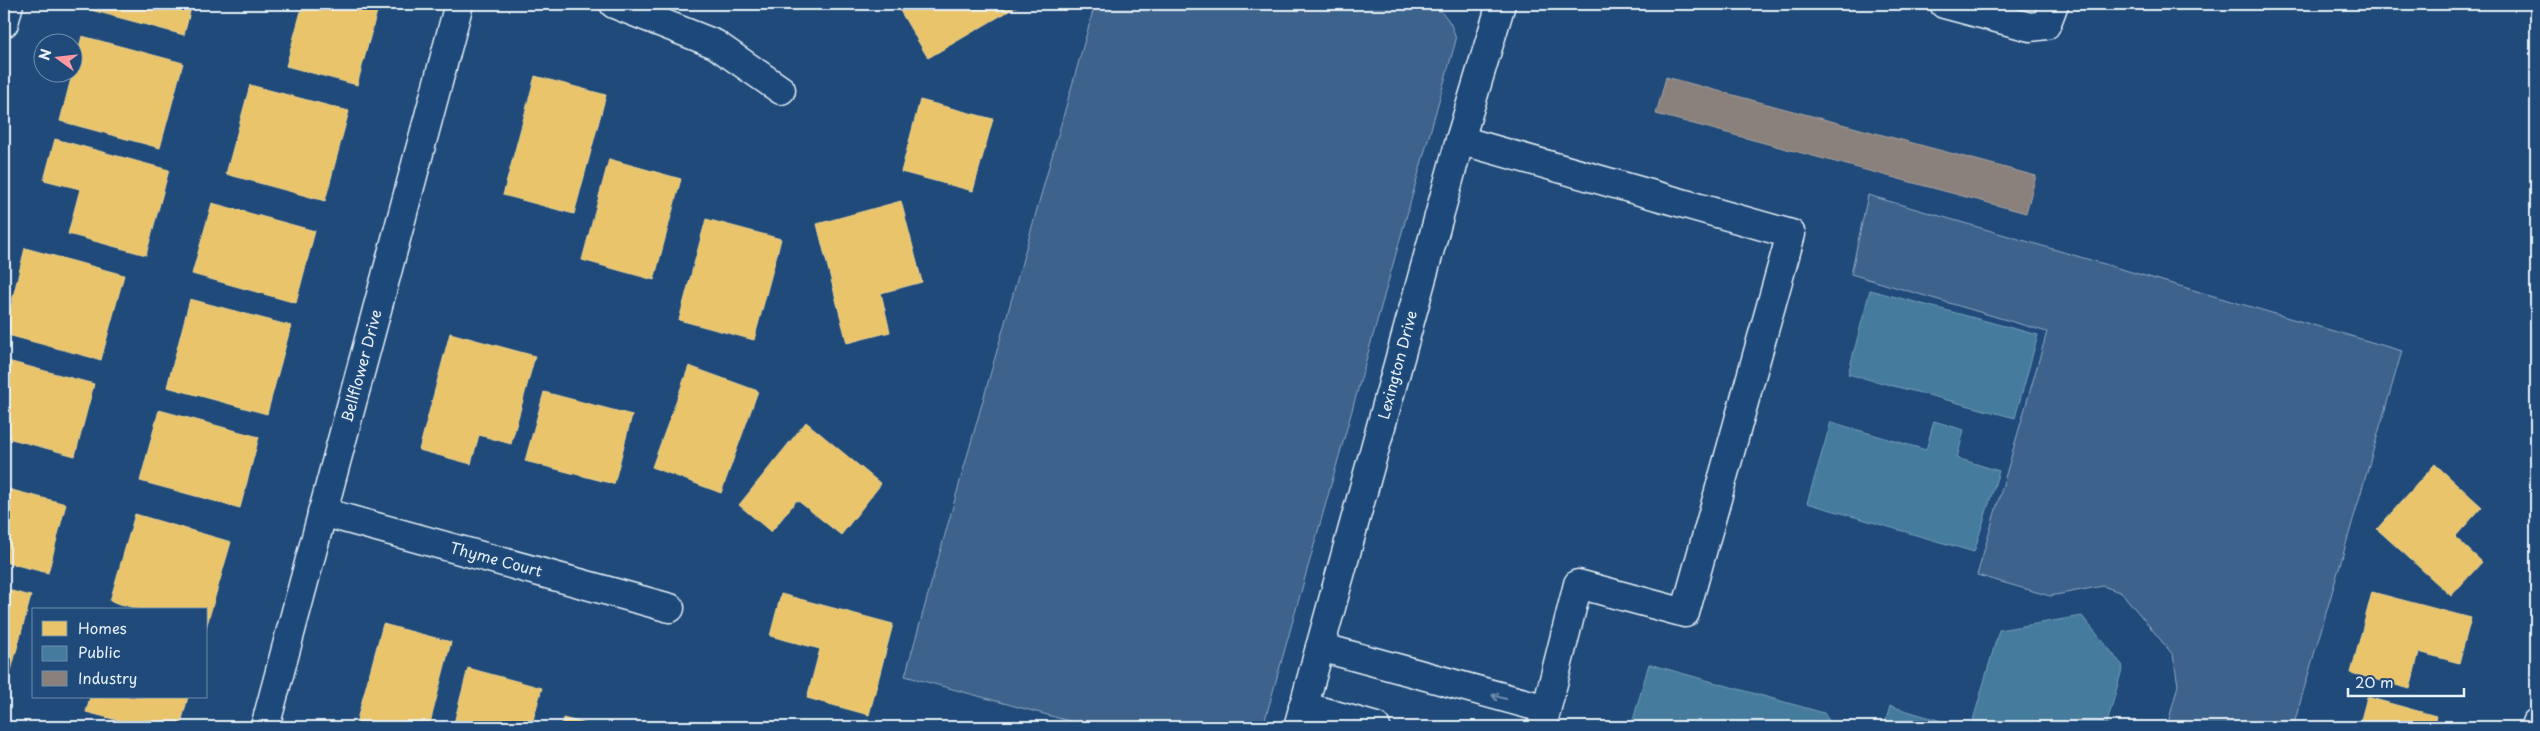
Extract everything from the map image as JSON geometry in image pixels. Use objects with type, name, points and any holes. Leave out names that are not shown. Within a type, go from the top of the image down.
[{"type":"street","points":[[4,23],[9,4]]},
{"type":"street","name":"Bellflower Drive","points":[[265,727],[459,4]]},
{"type":"street","points":[[614,4],[715,44],[781,90]]},
{"type":"street","name":"Lexington Drive","points":[[1301,717],[1460,140],[1501,4]]},
{"type":"street","points":[[1944,4],[2030,27],[2046,25],[2054,4]]},
{"type":"street","points":[[1320,647],[1544,718],[1578,584],[1686,613],[1791,234],[1460,140]]},
{"type":"street","name":"Thyme Court","points":[[322,512],[670,608]]},
{"type":"street","points":[[1301,717],[1376,727]]},
{"type":"street","points":[[2535,727],[2536,723]]},
{"type":"shaded area","points":[[1095,4],[1425,4],[1437,9],[1446,17],[1452,27],[1456,40],[1263,727],[1091,727],[905,676]]},
{"type":"shaded area","points":[[1868,195],[2402,351],[2293,727],[2167,727],[2178,685],[2173,655],[2122,593],[2103,586],[2050,596],[1977,575],[2047,332],[1851,274]]},
{"type":"building: Homes","points":[[92,4],[192,4],[184,35],[91,10]]},
{"type":"building: Homes","points":[[303,4],[379,4],[357,85],[286,66]]},
{"type":"building: Homes","points":[[896,4],[1018,4],[1019,5],[928,58]]},
{"type":"building: Homes","points":[[82,36],[183,63],[160,148],[60,121],[70,82],[82,82]]},
{"type":"building: Homes","points":[[535,76],[606,95],[574,214],[503,195]]},
{"type":"building: Homes","points":[[250,85],[349,111],[325,201],[226,174]]},
{"type":"building: Homes","points":[[920,100],[993,119],[973,191],[901,172]]},
{"type":"building: Homes","points":[[55,139],[169,170],[146,255],[68,234],[80,189],[44,180]]},
{"type":"building: Homes","points":[[609,159],[681,179],[654,280],[582,260]]},
{"type":"building: Homes","points":[[901,201],[922,282],[881,293],[890,332],[847,343],[817,224]]},
{"type":"building: Homes","points":[[212,203],[315,231],[296,303],[192,274]]},
{"type":"building: Homes","points":[[706,219],[781,239],[754,340],[679,320]]},
{"type":"building: Homes","points":[[25,248],[124,275],[101,360],[4,334]]},
{"type":"building: Homes","points":[[190,299],[291,326],[267,414],[167,387]]},
{"type":"building: Homes","points":[[450,333],[535,356],[511,444],[479,435],[471,464],[419,450]]},
{"type":"building: Homes","points":[[4,360],[94,384],[75,456],[4,437]]},
{"type":"building: Homes","points":[[689,366],[758,391],[721,493],[652,467]]},
{"type":"building: Homes","points":[[544,392],[632,415],[614,484],[525,461]]},
{"type":"building: Homes","points":[[159,410],[259,437],[240,508],[140,481]]},
{"type":"building: Homes","points":[[806,422],[881,484],[841,535],[797,500],[771,532],[739,505]]},
{"type":"building: Homes","points":[[2435,464],[2482,507],[2455,537],[2482,562],[2451,596],[2377,529]]},
{"type":"building: Homes","points":[[4,488],[66,504],[48,573],[4,562]]},
{"type":"building: Homes","points":[[135,514],[231,542],[208,621],[208,608],[134,608],[110,601]]},
{"type":"building: Homes","points":[[4,589],[31,596],[8,682],[4,681]]},
{"type":"building: Homes","points":[[2372,592],[2471,618],[2459,663],[2419,652],[2410,689],[2351,673]]},
{"type":"building: Homes","points":[[781,594],[893,624],[869,715],[807,698],[820,649],[770,636]]},
{"type":"building: Homes","points":[[383,624],[451,642],[429,727],[355,727]]},
{"type":"building: Homes","points":[[468,668],[542,688],[531,727],[453,727]]},
{"type":"building: Homes","points":[[2367,697],[2436,716],[2433,727],[2359,727]]},
{"type":"building: Homes","points":[[90,698],[188,698],[180,727],[144,727],[86,712]]},
{"type":"building: Homes","points":[[563,718],[597,727],[561,727]]},
{"type":"building: Public","points":[[1870,290],[2038,335],[2015,418],[1848,374]]},
{"type":"building: Public","points":[[1934,421],[1964,430],[1957,458],[1999,471],[1974,552],[1807,503],[1831,422],[1926,450]]},
{"type":"building: Public","points":[[2082,616],[2123,666],[2106,727],[1971,727],[1999,630]]},
{"type":"building: Public","points":[[1649,664],[1824,713],[1833,727],[1631,727]]},
{"type":"building: Public","points":[[1890,706],[1962,727],[1884,727]]},
{"type":"building: Industry","points":[[1666,77],[2036,176],[2026,213],[1656,114]]}]
